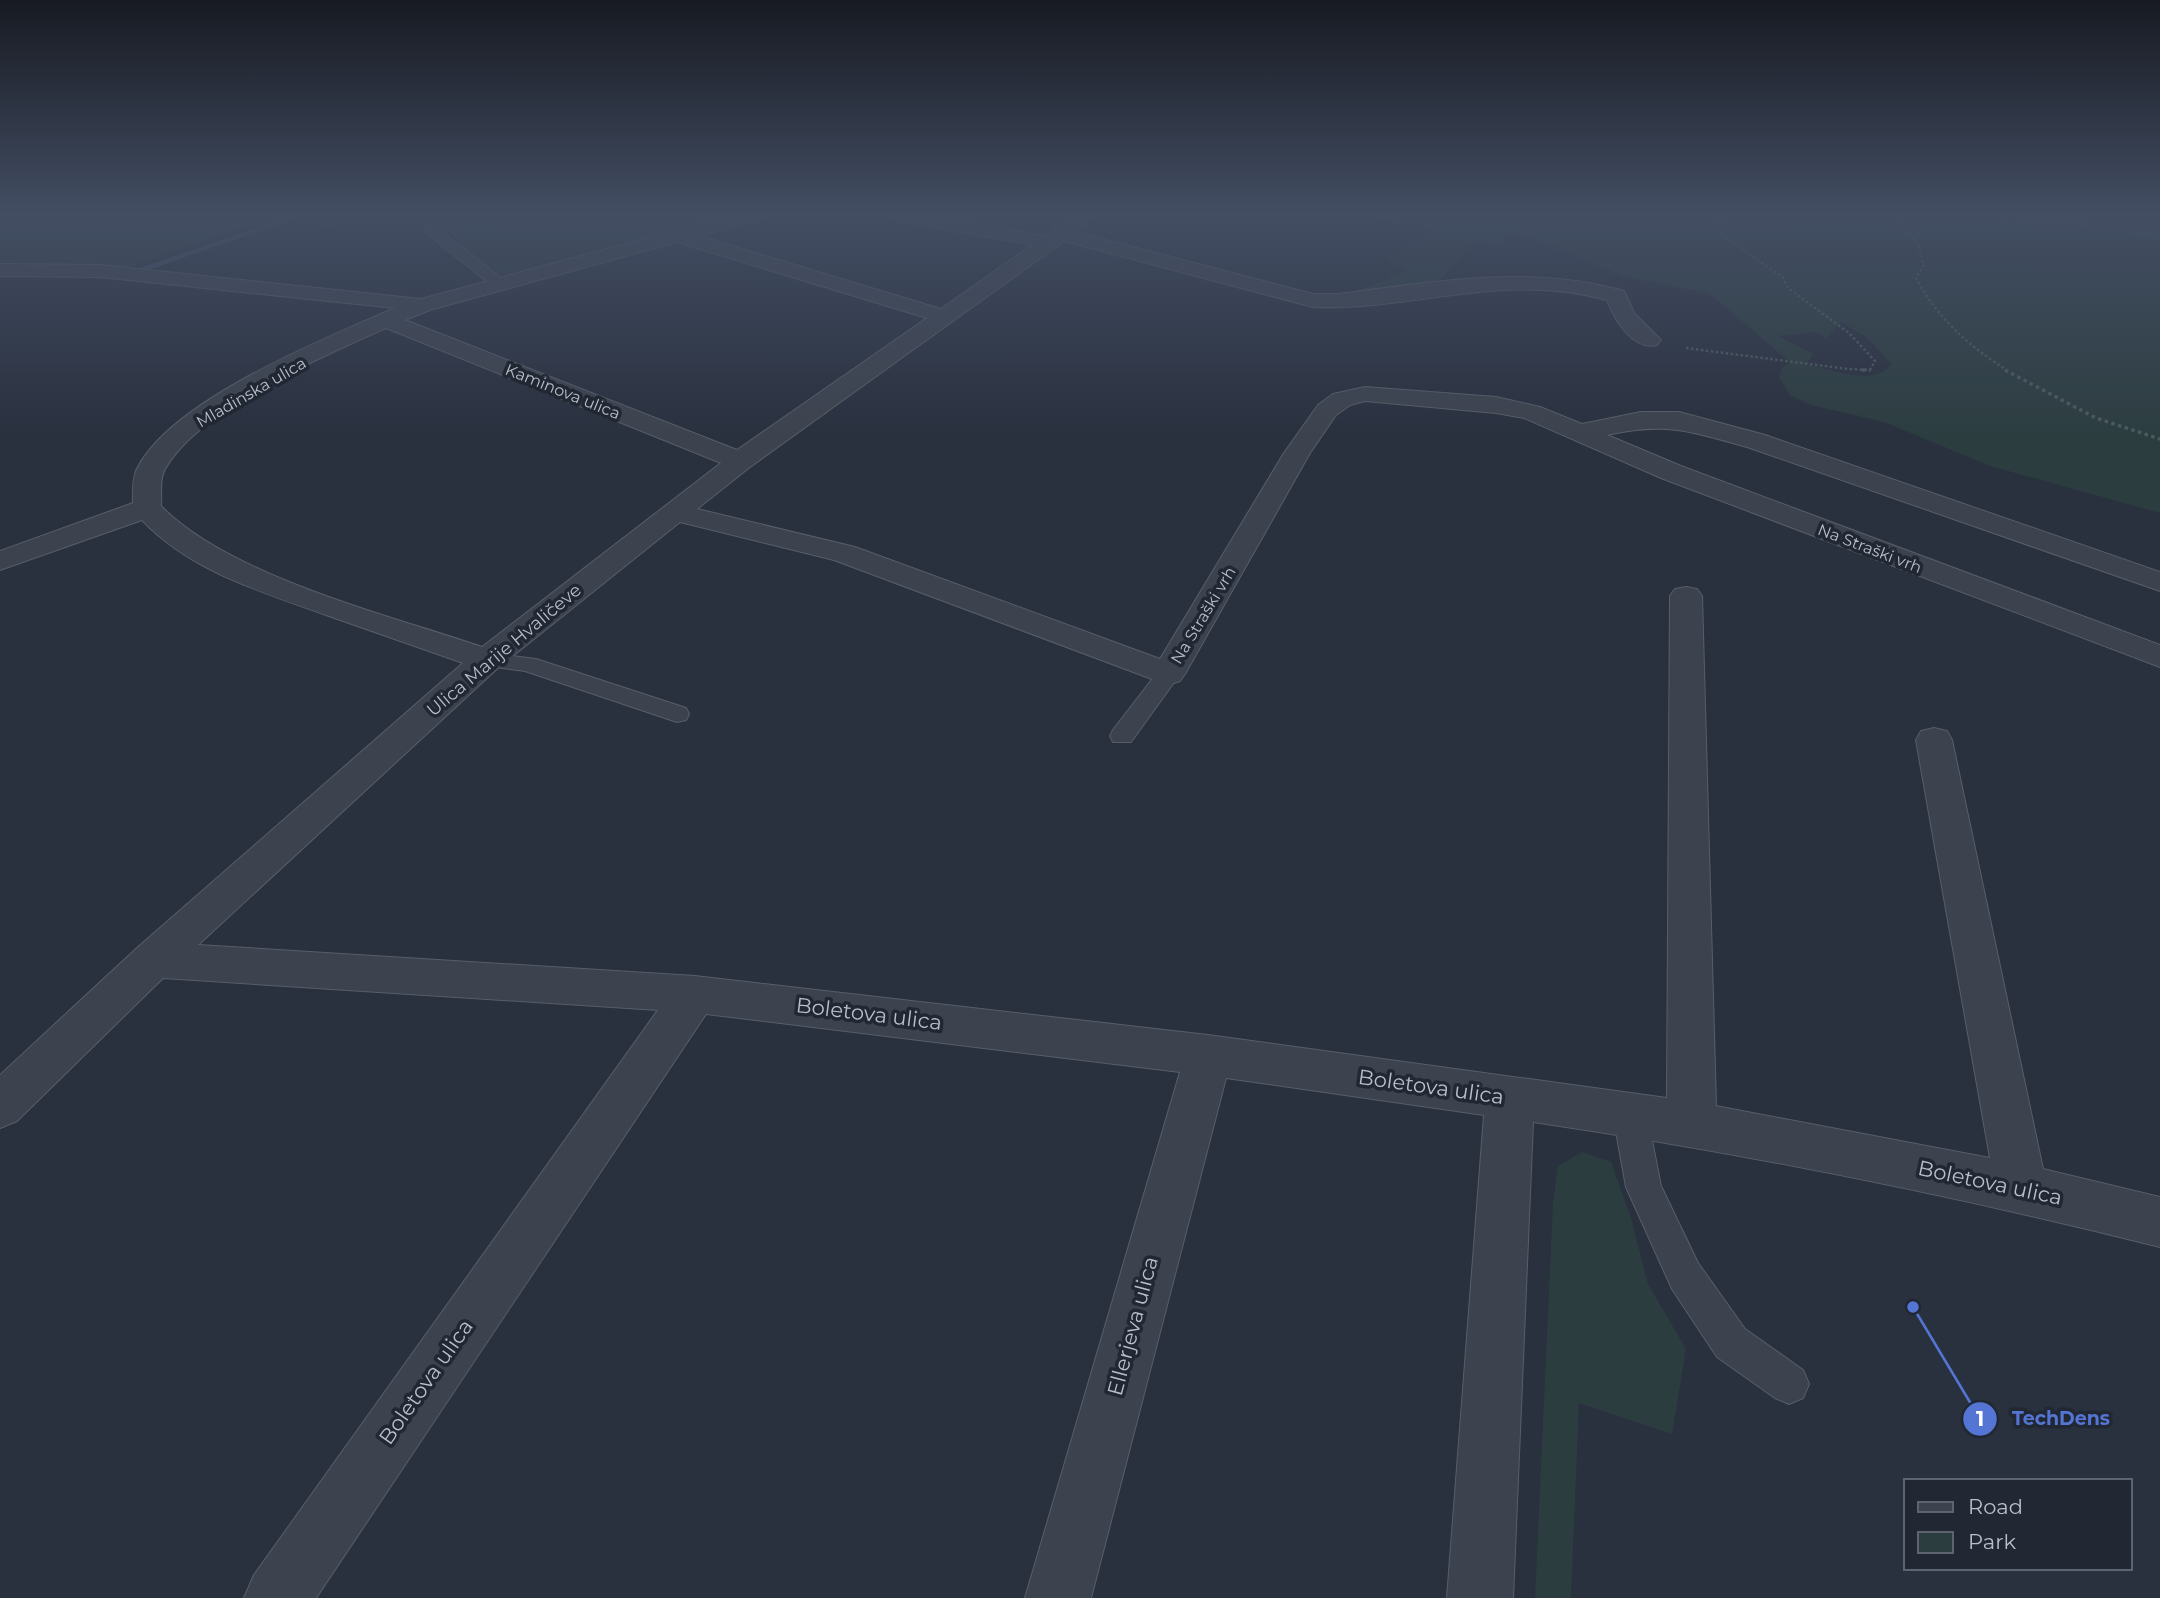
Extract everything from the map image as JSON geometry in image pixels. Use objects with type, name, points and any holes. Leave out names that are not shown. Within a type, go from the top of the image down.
[{"type":"street","points":[[257,288],[422,305]]},
{"type":"street","name":"Mladinska ulica","points":[[147,508],[149,472],[171,440],[227,402],[275,374],[385,320],[422,305],[482,288]]},
{"type":"street","points":[[848,288],[942,316]]},
{"type":"street","name":"Ulica Marije Hvaličeve","points":[[0,1106],[153,960],[487,660],[740,461],[983,288]]},
{"type":"street","points":[[1261,288],[1313,300],[1338,301],[1474,288]]},
{"type":"street","points":[[1588,288],[1616,296],[1624,316],[1649,340]]},
{"type":"street","name":"Kaminova ulica","points":[[385,320],[740,461]]},
{"type":"street","name":"Na Straški vrh","points":[[674,512],[844,553],[1168,674],[1297,453],[1326,410],[1342,399],[1365,394],[1496,405],[1531,412],[1683,477],[2160,657]]},
{"type":"street","points":[[1583,432],[1642,420],[1679,420],[1756,441],[2160,582]]},
{"type":"street","points":[[0,561],[147,508],[166,528],[207,557],[293,593],[487,660]]},
{"type":"street","points":[[1686,596],[1692,1123]]},
{"type":"street","points":[[1934,740],[2021,1188]]},
{"type":"street","name":"Boletova ulica","points":[[153,960],[695,994],[1208,1055],[1692,1123],[2021,1188],[2160,1222]]},
{"type":"street","name":"Boletova ulica","points":[[277,1598],[695,994]]},
{"type":"street","name":"Ellerjeva ulica","points":[[1058,1598],[1208,1055]]},
{"type":"street","points":[[1480,1598],[1510,1098]]},
{"type":"lane","points":[[487,660],[528,664],[677,714]]},
{"type":"lane","points":[[1122,736],[1168,674]]},
{"type":"lane","points":[[1630,1115],[1644,1187],[1685,1276],[1731,1343],[1789,1384]]},
{"type":"path","points":[[1649,340],[1785,362],[1870,370],[1875,361],[1849,333],[1788,288]]},
{"type":"path","points":[[1919,288],[1932,309],[1968,343],[2007,370],[2093,418],[2160,439]]},
{"type":"green space","points":[[1366,288],[1427,288],[1347,295]]},
{"type":"green space","points":[[1682,288],[2160,288],[2160,513],[1990,466],[1884,422],[1811,405],[1789,395],[1779,376],[1782,368],[1790,362],[1709,293]],"holes":[[[1841,322],[1866,337],[1892,364],[1874,375],[1840,373],[1806,364],[1814,354],[1778,336],[1817,332],[1826,338]]]},
{"type":"green space","points":[[1582,1152],[1611,1162],[1631,1218],[1648,1284],[1686,1349],[1672,1434],[1579,1403],[1571,1598],[1535,1598],[1553,1203],[1558,1166]]},
{"type":"place","name":"TechDens","points":[[1913,1307]]}]
